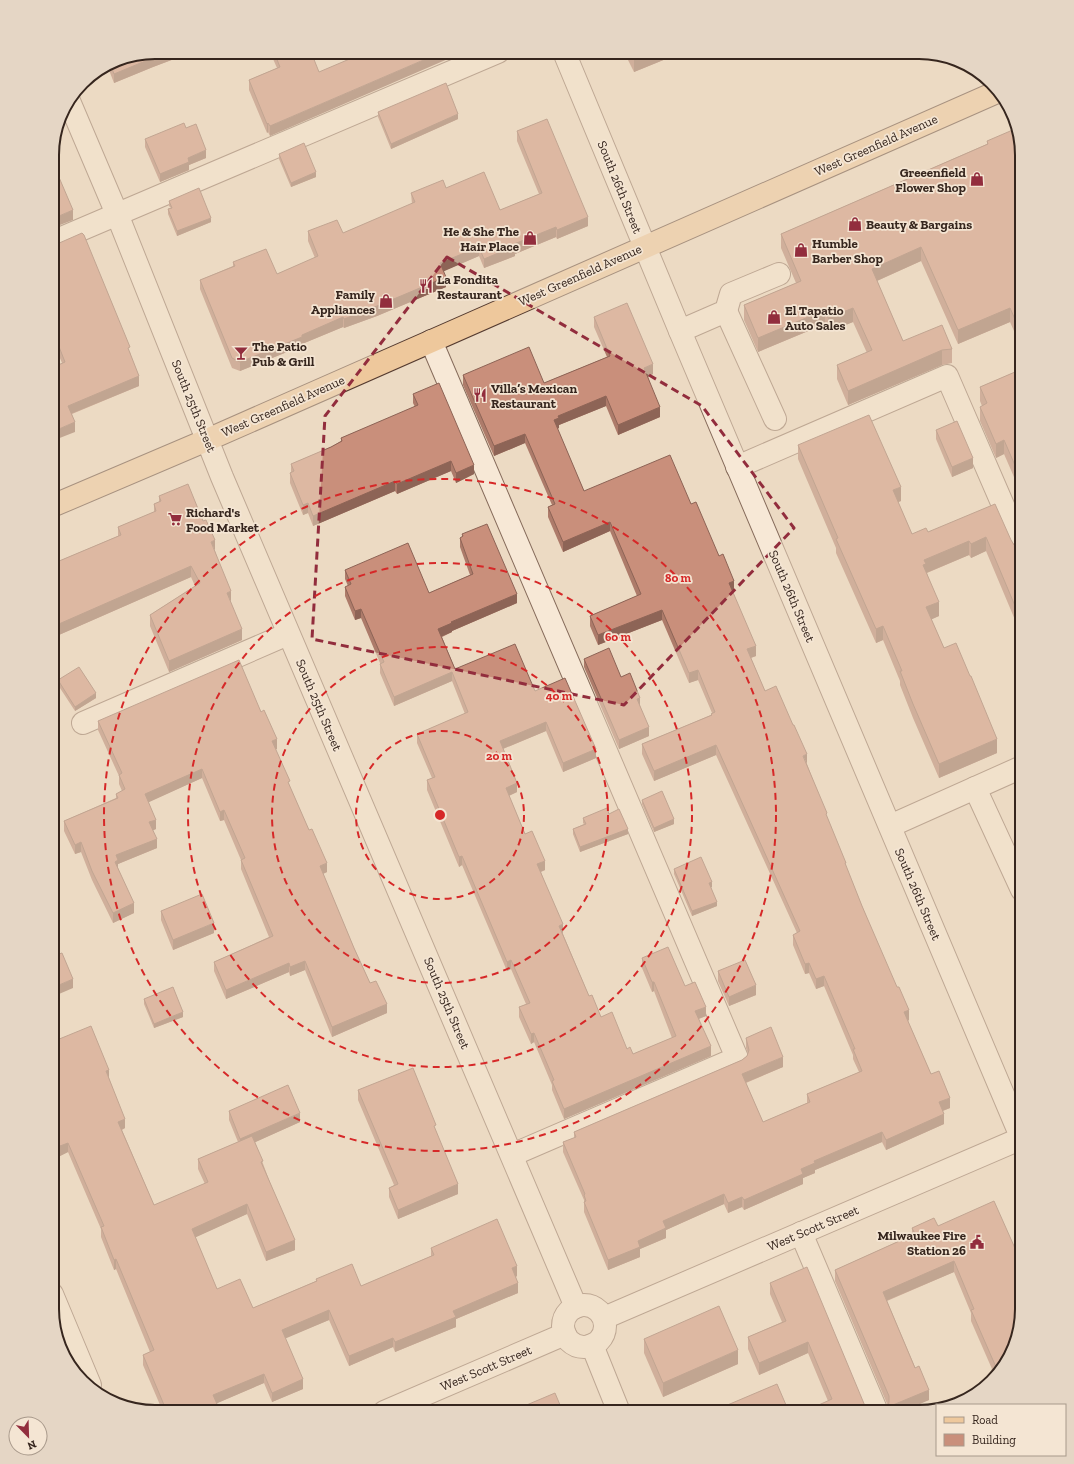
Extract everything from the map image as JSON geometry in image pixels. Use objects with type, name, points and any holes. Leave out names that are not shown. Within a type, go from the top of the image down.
[{"type":"main road","name":"West Greenfield Avenue","points":[[59,503],[207,440],[644,246],[993,94]]},
{"type":"street","points":[[59,239],[482,59]]},
{"type":"street","name":"South 26th Street","points":[[567,59],[644,246],[1015,1121]]},
{"type":"street","name":"South 25th Street","points":[[72,107],[117,214],[207,440],[288,634],[576,1307]]},
{"type":"street","points":[[775,419],[726,311],[731,294],[779,274]]},
{"type":"street","points":[[680,331],[726,311]]},
{"type":"street","points":[[431,341],[737,1058],[512,1155]]},
{"type":"street","points":[[738,467],[947,376],[1015,533]]},
{"type":"street","points":[[83,723],[288,634]]},
{"type":"street","points":[[890,826],[1015,770]]},
{"type":"street","points":[[976,788],[1015,874]]},
{"type":"street","name":"West Scott Street","points":[[604,1318],[1015,1141]]},
{"type":"street","points":[[801,1233],[874,1405]]},
{"type":"street","points":[[589,1305],[600,1312],[604,1318],[605,1324],[602,1337],[592,1345],[586,1347],[574,1344],[565,1334],[563,1328],[566,1315],[570,1310],[576,1307],[589,1305]]},
{"type":"street","points":[[59,1311],[86,1375]]},
{"type":"street","name":"West Scott Street","points":[[400,1405],[565,1334]]},
{"type":"street","points":[[592,1345],[617,1405]]},
{"type":"highlighted area","points":[[447,257],[702,406],[794,528],[624,705],[312,639],[325,416]]},
{"type":"building","points":[[149,59],[114,74],[112,69],[118,66],[130,62]]},
{"type":"building","points":[[277,59],[314,59],[319,72],[350,59],[426,59],[270,126],[268,123],[267,124],[249,80],[280,67]]},
{"type":"building","points":[[446,83],[458,114],[391,144],[378,112]]},
{"type":"building","points":[[547,119],[588,217],[557,230],[556,227],[514,244],[515,246],[484,259],[479,247],[440,263],[446,277],[344,319],[343,317],[302,335],[302,337],[240,362],[232,358],[200,280],[235,266],[233,262],[266,249],[277,274],[318,256],[308,231],[337,220],[343,233],[415,202],[411,193],[443,180],[446,188],[484,172],[500,210],[542,193],[517,131]]},
{"type":"building","points":[[184,123],[186,128],[196,124],[206,150],[188,158],[189,162],[160,174],[145,139]]},
{"type":"building","points":[[1012,130],[1015,155],[1015,319],[1010,308],[958,330],[921,247],[872,269],[903,341],[942,325],[952,349],[942,350],[848,391],[837,365],[872,350],[853,308],[828,318],[825,310],[758,338],[744,305],[801,281],[781,234],[988,144],[987,141]]},
{"type":"building","points":[[304,143],[316,172],[291,183],[279,154]]},
{"type":"building","points":[[59,177],[73,210],[59,216]]},
{"type":"building","points":[[199,188],[211,218],[177,231],[168,209],[172,208],[169,201]]},
{"type":"building","points":[[82,233],[84,235],[130,347],[128,348],[139,376],[68,406],[75,422],[59,429],[59,365],[65,362],[59,347],[59,243]]},
{"type":"building","points":[[627,303],[653,364],[644,368],[660,407],[618,425],[606,396],[558,416],[559,418],[554,420],[584,491],[670,455],[691,504],[696,502],[719,556],[723,554],[734,581],[729,583],[756,646],[747,649],[765,691],[776,686],[794,725],[807,754],[803,756],[827,813],[826,814],[862,906],[897,987],[899,987],[909,1010],[904,1012],[931,1074],[939,1071],[950,1098],[939,1102],[944,1114],[886,1140],[882,1132],[814,1161],[815,1163],[801,1169],[803,1174],[744,1200],[742,1197],[728,1203],[724,1194],[663,1221],[666,1228],[638,1241],[640,1247],[608,1260],[584,1202],[586,1201],[585,1194],[563,1142],[576,1137],[574,1132],[742,1060],[747,1056],[749,1050],[746,1038],[771,1027],[783,1057],[742,1074],[763,1122],[810,1102],[807,1094],[862,1071],[853,1049],[855,1049],[824,976],[816,979],[809,963],[805,964],[793,935],[800,931],[716,745],[654,771],[642,744],[712,715],[711,714],[715,712],[698,670],[689,673],[662,610],[598,635],[590,616],[641,594],[610,522],[563,542],[548,507],[555,504],[525,434],[494,446],[463,375],[529,347],[544,383],[610,356],[594,317]]},
{"type":"building","points":[[1015,372],[1015,465],[1004,440],[996,444],[980,407],[987,403],[980,387]]},
{"type":"building","points":[[439,383],[474,465],[456,473],[451,461],[397,484],[395,481],[313,516],[308,503],[303,505],[290,473],[294,471],[291,464],[331,447],[342,441],[341,438],[418,405],[413,394]]},
{"type":"building","points":[[869,415],[901,487],[893,490],[912,534],[926,528],[928,532],[995,504],[1011,540],[1015,545],[1015,606],[986,537],[971,544],[969,541],[924,560],[926,564],[923,565],[939,602],[926,607],[944,648],[956,643],[997,739],[939,764],[913,704],[900,671],[902,671],[883,626],[876,629],[836,539],[838,538],[798,445]]},
{"type":"building","points":[[957,421],[973,458],[952,467],[936,430]]},
{"type":"building","points":[[188,484],[203,521],[206,520],[215,540],[211,542],[231,591],[227,593],[242,629],[169,661],[150,615],[200,583],[191,566],[59,624],[59,561],[121,535],[118,527],[156,511],[154,504],[161,501],[159,496]]},
{"type":"building","points":[[487,524],[517,594],[438,629],[455,669],[515,644],[535,691],[565,678],[596,749],[563,763],[546,722],[500,741],[517,783],[506,788],[525,834],[532,831],[545,861],[537,864],[563,924],[559,926],[589,996],[592,995],[601,1017],[612,1012],[627,1049],[630,1047],[633,1054],[676,1036],[654,982],[652,982],[642,958],[668,947],[685,986],[695,982],[706,1007],[695,1011],[711,1046],[564,1109],[552,1081],[554,1080],[534,1033],[531,1034],[519,1007],[530,1003],[511,960],[507,962],[462,856],[459,857],[427,780],[435,777],[417,734],[468,712],[452,672],[394,697],[380,664],[384,662],[361,609],[355,611],[345,587],[351,584],[345,570],[408,543],[429,593],[473,574],[460,538],[463,536],[462,534]]},
{"type":"building","points":[[609,648],[621,677],[630,673],[640,698],[637,699],[649,727],[619,740],[584,659]]},
{"type":"building","points":[[239,660],[261,712],[264,710],[277,739],[272,741],[290,781],[288,782],[309,830],[312,829],[327,863],[320,866],[354,948],[370,983],[376,981],[387,1004],[332,1027],[305,961],[290,967],[289,963],[226,990],[214,962],[273,936],[241,860],[245,858],[224,810],[220,812],[202,769],[145,794],[156,820],[149,822],[157,839],[116,855],[118,860],[115,862],[134,903],[113,913],[92,871],[81,842],[75,845],[64,821],[118,798],[116,794],[125,789],[119,775],[122,773],[98,721]]},
{"type":"building","points":[[79,667],[96,693],[75,707],[59,679]]},
{"type":"building","points":[[662,791],[674,819],[654,828],[642,800]]},
{"type":"building","points":[[607,808],[609,814],[619,809],[628,829],[580,847],[573,829],[586,824],[583,818]]},
{"type":"building","points":[[701,857],[712,882],[709,883],[717,902],[692,911],[674,869]]},
{"type":"building","points":[[202,894],[214,923],[173,940],[161,911]]},
{"type":"building","points":[[62,953],[73,979],[59,985],[59,954]]},
{"type":"building","points":[[745,960],[756,985],[729,997],[718,971]]},
{"type":"building","points":[[173,987],[183,1012],[154,1024],[144,999]]},
{"type":"building","points":[[91,1026],[109,1070],[106,1071],[125,1119],[118,1122],[154,1205],[208,1182],[198,1159],[252,1136],[263,1161],[261,1162],[295,1240],[266,1252],[247,1204],[192,1229],[217,1289],[240,1279],[253,1308],[317,1281],[316,1279],[352,1264],[361,1286],[434,1255],[431,1248],[497,1219],[517,1266],[512,1268],[518,1283],[453,1311],[456,1317],[395,1342],[393,1338],[349,1356],[329,1310],[282,1330],[303,1379],[272,1393],[264,1374],[213,1395],[217,1404],[215,1405],[164,1405],[143,1355],[154,1350],[116,1259],[114,1260],[101,1227],[104,1226],[68,1143],[60,1146],[59,1144],[59,1039]]},
{"type":"building","points":[[413,1068],[436,1125],[434,1126],[458,1184],[398,1210],[389,1188],[398,1184],[358,1090]]},
{"type":"building","points":[[288,1085],[300,1113],[240,1139],[229,1111]]},
{"type":"building","points":[[994,1201],[1015,1248],[1015,1309],[1012,1334],[1008,1346],[996,1367],[971,1310],[974,1309],[954,1261],[883,1292],[915,1368],[919,1366],[929,1390],[893,1405],[888,1405],[889,1396],[835,1270],[915,1234],[912,1228],[934,1218],[938,1226]]},
{"type":"building","points":[[807,1267],[865,1405],[819,1405],[832,1399],[808,1342],[759,1363],[748,1337],[786,1321],[770,1283]]},
{"type":"building","points":[[719,1306],[738,1350],[663,1383],[644,1339]]},
{"type":"building","points":[[777,1384],[786,1405],[728,1405]]},
{"type":"building","points":[[555,1393],[560,1405],[527,1405]]},
{"type":"place","name":"Greeenfield Flower Shop","points":[[977,179]]},
{"type":"place","name":"Beauty & Bargains","points":[[855,224]]},
{"type":"place","name":"He & She The Hair Place","points":[[530,238]]},
{"type":"place","name":"Humble Barber Shop","points":[[801,250]]},
{"type":"place","name":"La Fondita Restaurant","points":[[426,286]]},
{"type":"place","name":"Family Appliances","points":[[386,301]]},
{"type":"place","name":"El Tapatio Auto Sales","points":[[774,317]]},
{"type":"place","name":"The Patio Pub & Grill","points":[[241,353]]},
{"type":"place","name":"Villa’s Mexican Restaurant","points":[[480,395]]},
{"type":"place","name":"Richard's Food Market","points":[[175,519]]},
{"type":"place","name":"Milwaukee Fire Station 26","points":[[977,1242]]}]
